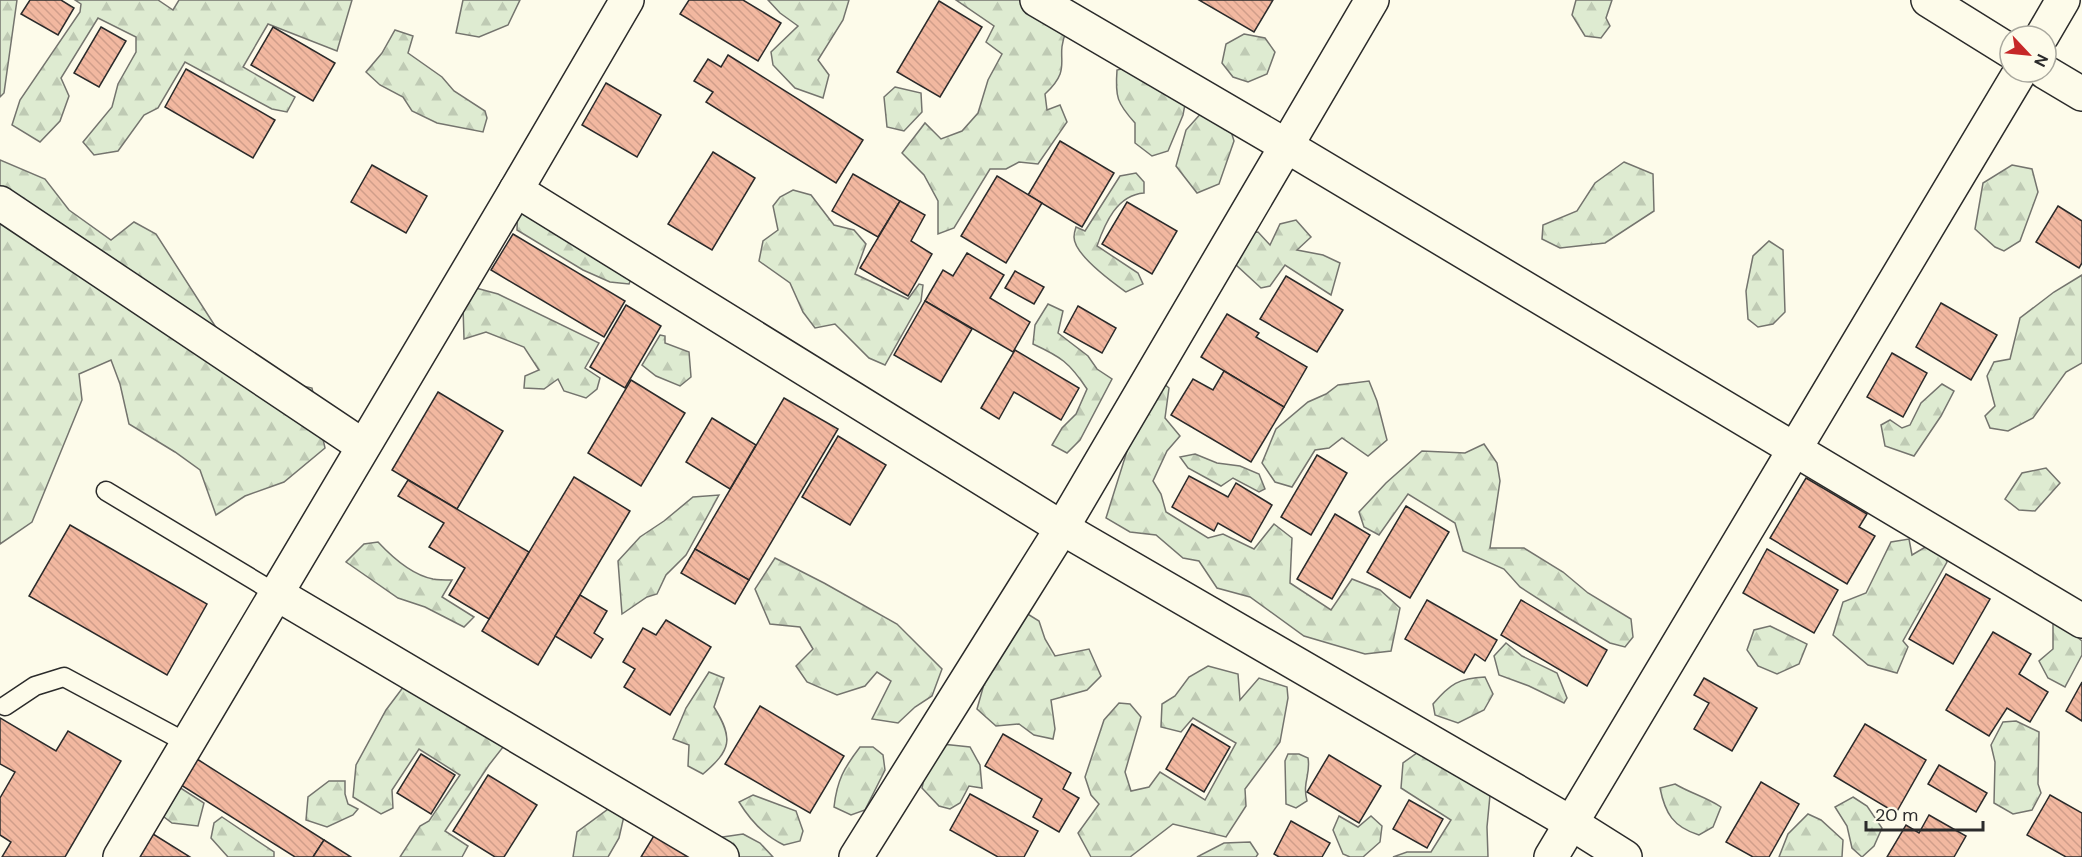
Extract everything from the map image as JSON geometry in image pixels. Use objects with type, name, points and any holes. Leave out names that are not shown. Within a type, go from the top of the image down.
[{"type":"street","points":[[120,857],[627,0]]},
{"type":"street","points":[[1037,0],[1285,145],[2082,621]]},
{"type":"street","points":[[856,857],[1062,528],[1372,0]]},
{"type":"street","points":[[1928,0],[1998,44]]},
{"type":"street","points":[[2049,24],[2063,0]]},
{"type":"street","points":[[2058,80],[2082,94]]},
{"type":"street","points":[[1551,857],[2013,84]]},
{"type":"street","points":[[516,190],[1062,528],[1571,823],[1625,857]]},
{"type":"street","points":[[0,203],[363,446]]},
{"type":"street","points":[[277,594],[722,857]]},
{"type":"lane","points":[[106,491],[277,594]]},
{"type":"lane","points":[[5,706],[35,686],[64,677],[187,743]]},
{"type":"green space","points":[[0,0],[17,0],[4,93],[0,97]]},
{"type":"green space","points":[[75,0],[158,0],[173,10],[179,0],[352,0],[337,51],[268,24],[243,67],[295,97],[287,112],[272,109],[185,62],[158,108],[144,115],[118,151],[94,155],[83,142],[112,107],[118,84],[136,52],[136,37],[98,18],[61,78],[69,96],[60,121],[40,142],[12,125],[20,100],[80,12],[81,4]]},
{"type":"green space","points":[[463,0],[520,0],[508,25],[479,37],[456,33]]},
{"type":"green space","points":[[768,0],[849,0],[843,20],[818,60],[829,75],[823,98],[795,88],[773,65],[771,52],[798,26],[780,13]]},
{"type":"green space","points":[[956,0],[1027,0],[1066,32],[1059,77],[1045,94],[1047,110],[1060,105],[1067,122],[1038,164],[1019,162],[1006,169],[990,169],[954,228],[938,234],[938,201],[924,175],[902,153],[925,123],[941,139],[962,131],[978,113],[988,80],[1002,54],[986,42],[994,26]]},
{"type":"green space","points":[[1576,0],[1612,0],[1606,18],[1610,26],[1601,38],[1585,36],[1572,15]]},
{"type":"green space","points":[[395,30],[413,36],[408,53],[442,77],[454,91],[485,111],[487,118],[483,132],[437,123],[412,111],[403,97],[380,85],[366,72],[382,53]]},
{"type":"green space","points":[[1244,34],[1265,38],[1275,52],[1267,74],[1248,82],[1233,77],[1222,63],[1226,44]]},
{"type":"green space","points":[[1132,66],[1186,99],[1183,115],[1168,151],[1152,156],[1135,143],[1135,123],[1121,105],[1116,87],[1117,70]]},
{"type":"green space","points":[[895,87],[921,93],[922,112],[904,131],[887,127],[884,97]]},
{"type":"green space","points":[[1204,110],[1228,121],[1234,141],[1219,184],[1197,193],[1176,166],[1186,130]]},
{"type":"green space","points":[[0,160],[45,179],[69,210],[111,240],[134,222],[156,234],[248,373],[312,388],[325,448],[284,482],[245,496],[216,515],[200,470],[129,424],[120,384],[111,360],[79,374],[82,400],[32,522],[0,544]]},
{"type":"green space","points":[[1624,162],[1653,174],[1654,211],[1605,243],[1560,248],[1542,239],[1543,225],[1577,211],[1595,183]]},
{"type":"green space","points":[[2012,165],[2032,169],[2038,192],[2020,241],[2004,251],[1995,247],[1975,229],[1983,183]]},
{"type":"green space","points":[[1136,173],[1144,182],[1144,193],[1126,199],[1119,205],[1108,220],[1097,246],[1138,273],[1143,284],[1126,292],[1087,260],[1080,252],[1074,236],[1076,227],[1085,231],[1120,176]]},
{"type":"green space","points":[[793,190],[811,195],[834,225],[854,230],[866,244],[855,274],[908,299],[919,284],[923,285],[921,301],[885,365],[869,358],[835,324],[815,328],[803,312],[790,283],[759,261],[763,241],[778,230],[773,206],[780,197]]},
{"type":"green space","points":[[518,199],[639,259],[629,284],[610,282],[583,270],[517,230]]},
{"type":"green space","points":[[1296,220],[1311,237],[1297,250],[1323,255],[1340,263],[1331,295],[1285,265],[1270,286],[1261,288],[1235,264],[1248,233],[1258,232],[1270,245],[1280,224]]},
{"type":"green space","points":[[1769,241],[1783,250],[1785,312],[1773,324],[1758,327],[1748,319],[1746,291],[1753,256]]},
{"type":"green space","points":[[2082,275],[2082,363],[2066,372],[2033,418],[2008,431],[1990,428],[1985,416],[1995,406],[1987,376],[1994,362],[2010,359],[2020,318],[2054,292]]},
{"type":"green space","points":[[476,288],[498,294],[599,343],[585,368],[600,378],[597,389],[586,398],[564,391],[558,379],[544,389],[524,388],[525,376],[539,370],[524,347],[486,332],[464,339],[463,306]]},
{"type":"green space","points":[[1048,304],[1063,311],[1058,333],[1088,356],[1097,369],[1112,379],[1080,440],[1067,453],[1052,445],[1062,428],[1076,414],[1087,389],[1064,361],[1033,344],[1035,325]]},
{"type":"green space","points":[[660,335],[665,336],[665,343],[689,352],[691,377],[680,386],[656,376],[642,365]]},
{"type":"green space","points":[[1156,377],[1169,388],[1165,418],[1180,436],[1167,451],[1153,481],[1161,494],[1166,512],[1208,538],[1223,534],[1254,549],[1274,524],[1292,538],[1290,583],[1331,610],[1352,579],[1380,590],[1400,608],[1391,651],[1365,654],[1304,636],[1250,597],[1217,588],[1199,561],[1183,558],[1156,535],[1130,532],[1106,518],[1133,432]]},
{"type":"green space","points":[[1369,381],[1377,401],[1387,440],[1368,456],[1342,438],[1329,448],[1315,450],[1292,487],[1275,482],[1262,463],[1276,429],[1308,402],[1326,394],[1338,385]]},
{"type":"green space","points":[[1942,384],[1954,391],[1941,416],[1914,456],[1885,446],[1881,425],[1890,420],[1902,428],[1910,425],[1921,403]]},
{"type":"green space","points":[[1484,444],[1497,463],[1500,481],[1490,548],[1524,548],[1563,572],[1588,593],[1631,619],[1633,637],[1625,647],[1610,643],[1520,587],[1504,569],[1463,551],[1455,523],[1408,494],[1379,535],[1364,527],[1359,512],[1386,483],[1422,451],[1465,453]]},
{"type":"green space","points":[[1195,454],[1217,463],[1240,466],[1259,474],[1265,489],[1259,492],[1233,478],[1221,486],[1188,468],[1180,457]]},
{"type":"green space","points":[[2046,468],[2060,483],[2035,511],[2019,510],[2005,499],[2022,473]]},
{"type":"green space","points":[[719,495],[686,555],[666,575],[657,594],[647,597],[622,614],[618,561],[640,537],[693,497]]},
{"type":"green space","points":[[1909,539],[1912,555],[1927,546],[1941,549],[1947,562],[1903,641],[1908,647],[1897,673],[1868,665],[1833,635],[1843,602],[1866,593],[1891,542]]},
{"type":"green space","points":[[378,542],[396,559],[418,574],[433,579],[452,580],[442,597],[474,617],[464,627],[425,607],[398,598],[346,562],[364,544]]},
{"type":"green space","points":[[775,558],[897,624],[942,669],[932,696],[915,707],[898,723],[872,719],[891,681],[877,672],[865,686],[837,695],[807,682],[796,666],[813,649],[800,627],[770,624],[755,589]]},
{"type":"green space","points":[[1026,613],[1039,621],[1045,639],[1055,656],[1089,649],[1101,676],[1087,690],[1051,700],[1055,729],[1053,739],[1034,735],[1019,724],[996,726],[977,709],[986,677],[1011,641]]},
{"type":"green space","points":[[2053,618],[2082,641],[2082,655],[2065,687],[2048,678],[2039,661],[2053,649]]},
{"type":"green space","points":[[1770,626],[1807,644],[1799,664],[1777,674],[1758,666],[1747,650],[1754,630]]},
{"type":"green space","points":[[1506,643],[1522,656],[1557,673],[1567,698],[1564,703],[1499,675],[1494,656]]},
{"type":"green space","points":[[1208,666],[1238,674],[1240,700],[1259,678],[1287,687],[1288,698],[1280,742],[1245,789],[1246,806],[1226,837],[1173,824],[1130,857],[1091,857],[1078,833],[1099,804],[1091,795],[1085,777],[1104,720],[1119,703],[1130,704],[1141,717],[1125,772],[1131,791],[1149,787],[1160,772],[1205,800],[1236,743],[1193,718],[1181,732],[1161,727],[1162,704],[1175,696],[1189,677]]},
{"type":"green space","points":[[709,672],[724,678],[714,707],[727,736],[724,751],[703,774],[688,766],[689,745],[673,739],[686,708]]},
{"type":"green space","points":[[413,674],[507,742],[445,831],[468,846],[462,857],[400,857],[420,826],[429,821],[460,775],[419,749],[392,790],[393,808],[381,814],[353,797],[356,765],[386,710]]},
{"type":"green space","points":[[1485,677],[1493,694],[1484,710],[1458,723],[1435,715],[1433,704],[1450,687],[1468,679]]},
{"type":"green space","points":[[2016,721],[2039,732],[2038,784],[2041,793],[2032,810],[2013,814],[1994,803],[1995,762],[1991,745],[2003,722]]},
{"type":"green space","points":[[942,744],[970,747],[980,765],[982,788],[969,786],[960,803],[950,809],[939,806],[922,788],[927,764]]},
{"type":"green space","points":[[860,747],[873,747],[883,755],[885,770],[865,810],[851,815],[834,807],[842,775]]},
{"type":"green space","points":[[1424,748],[1490,795],[1487,827],[1488,857],[1393,857],[1407,852],[1431,852],[1451,820],[1401,788],[1403,763]]},
{"type":"green space","points":[[1288,754],[1299,754],[1308,758],[1305,789],[1307,801],[1296,808],[1286,804],[1285,761]]},
{"type":"green space","points":[[329,781],[345,781],[348,804],[358,809],[353,815],[327,827],[306,820],[308,797]]},
{"type":"green space","points":[[1675,784],[1721,807],[1713,827],[1699,835],[1683,828],[1672,818],[1660,788]]},
{"type":"green space","points":[[179,787],[204,803],[198,826],[172,823],[159,813]]},
{"type":"green space","points":[[753,795],[796,811],[803,831],[800,841],[784,845],[758,827],[739,802]]},
{"type":"green space","points":[[1853,797],[1867,806],[1882,828],[1874,846],[1862,857],[1852,848],[1847,826],[1835,807]]},
{"type":"green space","points":[[611,807],[624,816],[619,838],[608,857],[573,857],[577,832]]},
{"type":"green space","points":[[1808,814],[1821,820],[1843,840],[1842,857],[1779,857],[1788,834]]},
{"type":"green space","points":[[1339,816],[1358,827],[1371,816],[1382,826],[1380,842],[1363,857],[1350,857],[1343,854],[1333,830]]},
{"type":"green space","points":[[222,817],[274,852],[274,857],[228,857],[211,838],[214,823]]},
{"type":"green space","points":[[743,834],[760,843],[773,857],[706,857],[716,838]]},
{"type":"green space","points":[[1250,842],[1258,854],[1256,857],[1197,857],[1224,843]]},
{"type":"building","points":[[30,0],[61,0],[74,8],[58,35],[21,14]]},
{"type":"building","points":[[689,0],[743,0],[781,23],[758,61],[680,14]]},
{"type":"building","points":[[1199,0],[1273,0],[1254,32]]},
{"type":"building","points":[[939,1],[982,27],[940,97],[897,72]]},
{"type":"building","points":[[101,27],[126,41],[99,87],[74,73]]},
{"type":"building","points":[[273,27],[335,63],[313,101],[251,65]]},
{"type":"building","points":[[728,55],[863,140],[836,183],[706,102],[713,92],[694,81],[708,59],[721,67]]},
{"type":"building","points":[[186,69],[275,120],[253,158],[165,107]]},
{"type":"building","points":[[606,83],[661,115],[637,157],[582,125]]},
{"type":"building","points":[[1060,141],[1114,173],[1082,227],[1028,195]]},
{"type":"building","points":[[713,152],[755,178],[712,250],[668,224]]},
{"type":"building","points":[[372,165],[427,196],[406,233],[351,202]]},
{"type":"building","points":[[853,174],[900,201],[878,237],[832,211]]},
{"type":"building","points":[[997,176],[1042,203],[1006,263],[961,236]]},
{"type":"building","points":[[900,201],[925,215],[911,241],[932,254],[908,296],[860,268]]},
{"type":"building","points":[[1127,202],[1177,231],[1152,274],[1102,244]]},
{"type":"building","points":[[2058,206],[2082,221],[2082,263],[2079,268],[2036,242]]},
{"type":"building","points":[[513,234],[625,301],[604,337],[491,270]]},
{"type":"building","points":[[967,253],[1004,275],[990,298],[1030,322],[1013,352],[925,301],[943,270],[953,276]]},
{"type":"building","points":[[1015,271],[1044,287],[1034,304],[1005,288]]},
{"type":"building","points":[[1286,276],[1343,310],[1317,352],[1260,319]]},
{"type":"building","points":[[925,301],[972,329],[941,382],[894,355]]},
{"type":"building","points":[[1941,303],[1997,335],[1971,380],[1916,347]]},
{"type":"building","points":[[626,305],[661,326],[625,388],[590,367]]},
{"type":"building","points":[[1078,306],[1116,328],[1102,353],[1064,332]]},
{"type":"building","points":[[1227,314],[1259,333],[1256,337],[1307,367],[1284,407],[1201,357]]},
{"type":"building","points":[[1015,350],[1079,388],[1061,420],[1014,392],[999,419],[981,408]]},
{"type":"building","points":[[1892,353],[1927,373],[1903,417],[1867,397]]},
{"type":"building","points":[[1224,371],[1284,407],[1251,462],[1171,415],[1193,379],[1213,390]]},
{"type":"building","points":[[631,380],[685,413],[641,486],[588,453]]},
{"type":"building","points":[[438,392],[503,431],[457,509],[392,470]]},
{"type":"building","points":[[784,398],[838,429],[749,580],[695,549]]},
{"type":"building","points":[[712,418],[756,445],[730,489],[686,462]]},
{"type":"building","points":[[838,436],[886,465],[850,525],[802,497]]},
{"type":"building","points":[[1317,455],[1347,473],[1311,535],[1281,517]]},
{"type":"building","points":[[1189,476],[1228,497],[1236,483],[1272,505],[1251,542],[1218,523],[1214,531],[1172,507]]},
{"type":"building","points":[[574,477],[630,511],[538,665],[482,631]]},
{"type":"building","points":[[1806,478],[1867,514],[1859,527],[1875,536],[1847,584],[1770,538]]},
{"type":"building","points":[[408,480],[529,552],[489,619],[449,595],[465,568],[429,547],[444,523],[398,496]]},
{"type":"building","points":[[1406,506],[1449,532],[1410,598],[1367,572]]},
{"type":"building","points":[[1335,514],[1370,535],[1332,599],[1297,579]]},
{"type":"building","points":[[70,525],[207,604],[167,675],[29,596]]},
{"type":"building","points":[[695,549],[749,580],[735,604],[681,573]]},
{"type":"building","points":[[1767,549],[1838,590],[1814,633],[1743,593]]},
{"type":"building","points":[[1946,574],[1990,599],[1953,664],[1909,639]]},
{"type":"building","points":[[580,595],[607,611],[594,633],[603,639],[591,658],[555,636]]},
{"type":"building","points":[[1427,600],[1497,640],[1485,661],[1475,654],[1464,673],[1405,639]]},
{"type":"building","points":[[1521,600],[1607,650],[1587,686],[1501,635]]},
{"type":"building","points":[[666,620],[711,647],[670,715],[624,687],[635,669],[623,662],[643,628],[656,635]]},
{"type":"building","points":[[1993,632],[2031,654],[2019,674],[2048,692],[2030,722],[2007,708],[1989,736],[1946,710]]},
{"type":"building","points":[[1704,678],[1757,708],[1732,751],[1694,729],[1709,703],[1694,695]]},
{"type":"building","points":[[2082,682],[2082,721],[2066,711]]},
{"type":"building","points":[[760,706],[844,756],[810,813],[725,764]]},
{"type":"building","points":[[0,718],[56,751],[68,731],[121,761],[65,857],[2,857],[11,842],[0,835],[0,798],[15,772],[0,764]]},
{"type":"building","points":[[1192,724],[1230,747],[1204,792],[1166,769]]},
{"type":"building","points":[[1865,724],[1926,760],[1896,813],[1834,776]]},
{"type":"building","points":[[1003,734],[1071,773],[1063,789],[1079,798],[1059,832],[1033,817],[1042,799],[985,766]]},
{"type":"building","points":[[421,754],[455,775],[431,814],[397,793]]},
{"type":"building","points":[[1329,755],[1381,786],[1359,823],[1307,792]]},
{"type":"building","points":[[197,759],[324,840],[313,857],[295,857],[181,785]]},
{"type":"building","points":[[1939,765],[1987,793],[1976,812],[1928,784]]},
{"type":"building","points":[[488,775],[537,805],[504,857],[495,857],[453,831]]},
{"type":"building","points":[[1761,782],[1799,804],[1769,857],[1753,857],[1726,842]]},
{"type":"building","points":[[970,794],[1038,831],[1024,857],[998,857],[950,830]]},
{"type":"building","points":[[2050,795],[2082,813],[2082,857],[2066,857],[2027,835]]},
{"type":"building","points":[[1409,800],[1443,819],[1427,848],[1393,829]]},
{"type":"building","points":[[1929,815],[1966,836],[1954,857],[1887,857],[1906,825],[1919,833]]},
{"type":"building","points":[[1291,821],[1330,843],[1322,857],[1279,857],[1274,854]]},
{"type":"building","points":[[153,834],[190,857],[139,857]]},
{"type":"building","points":[[655,834],[692,857],[641,857]]},
{"type":"building","points":[[324,840],[351,857],[313,857]]}]
